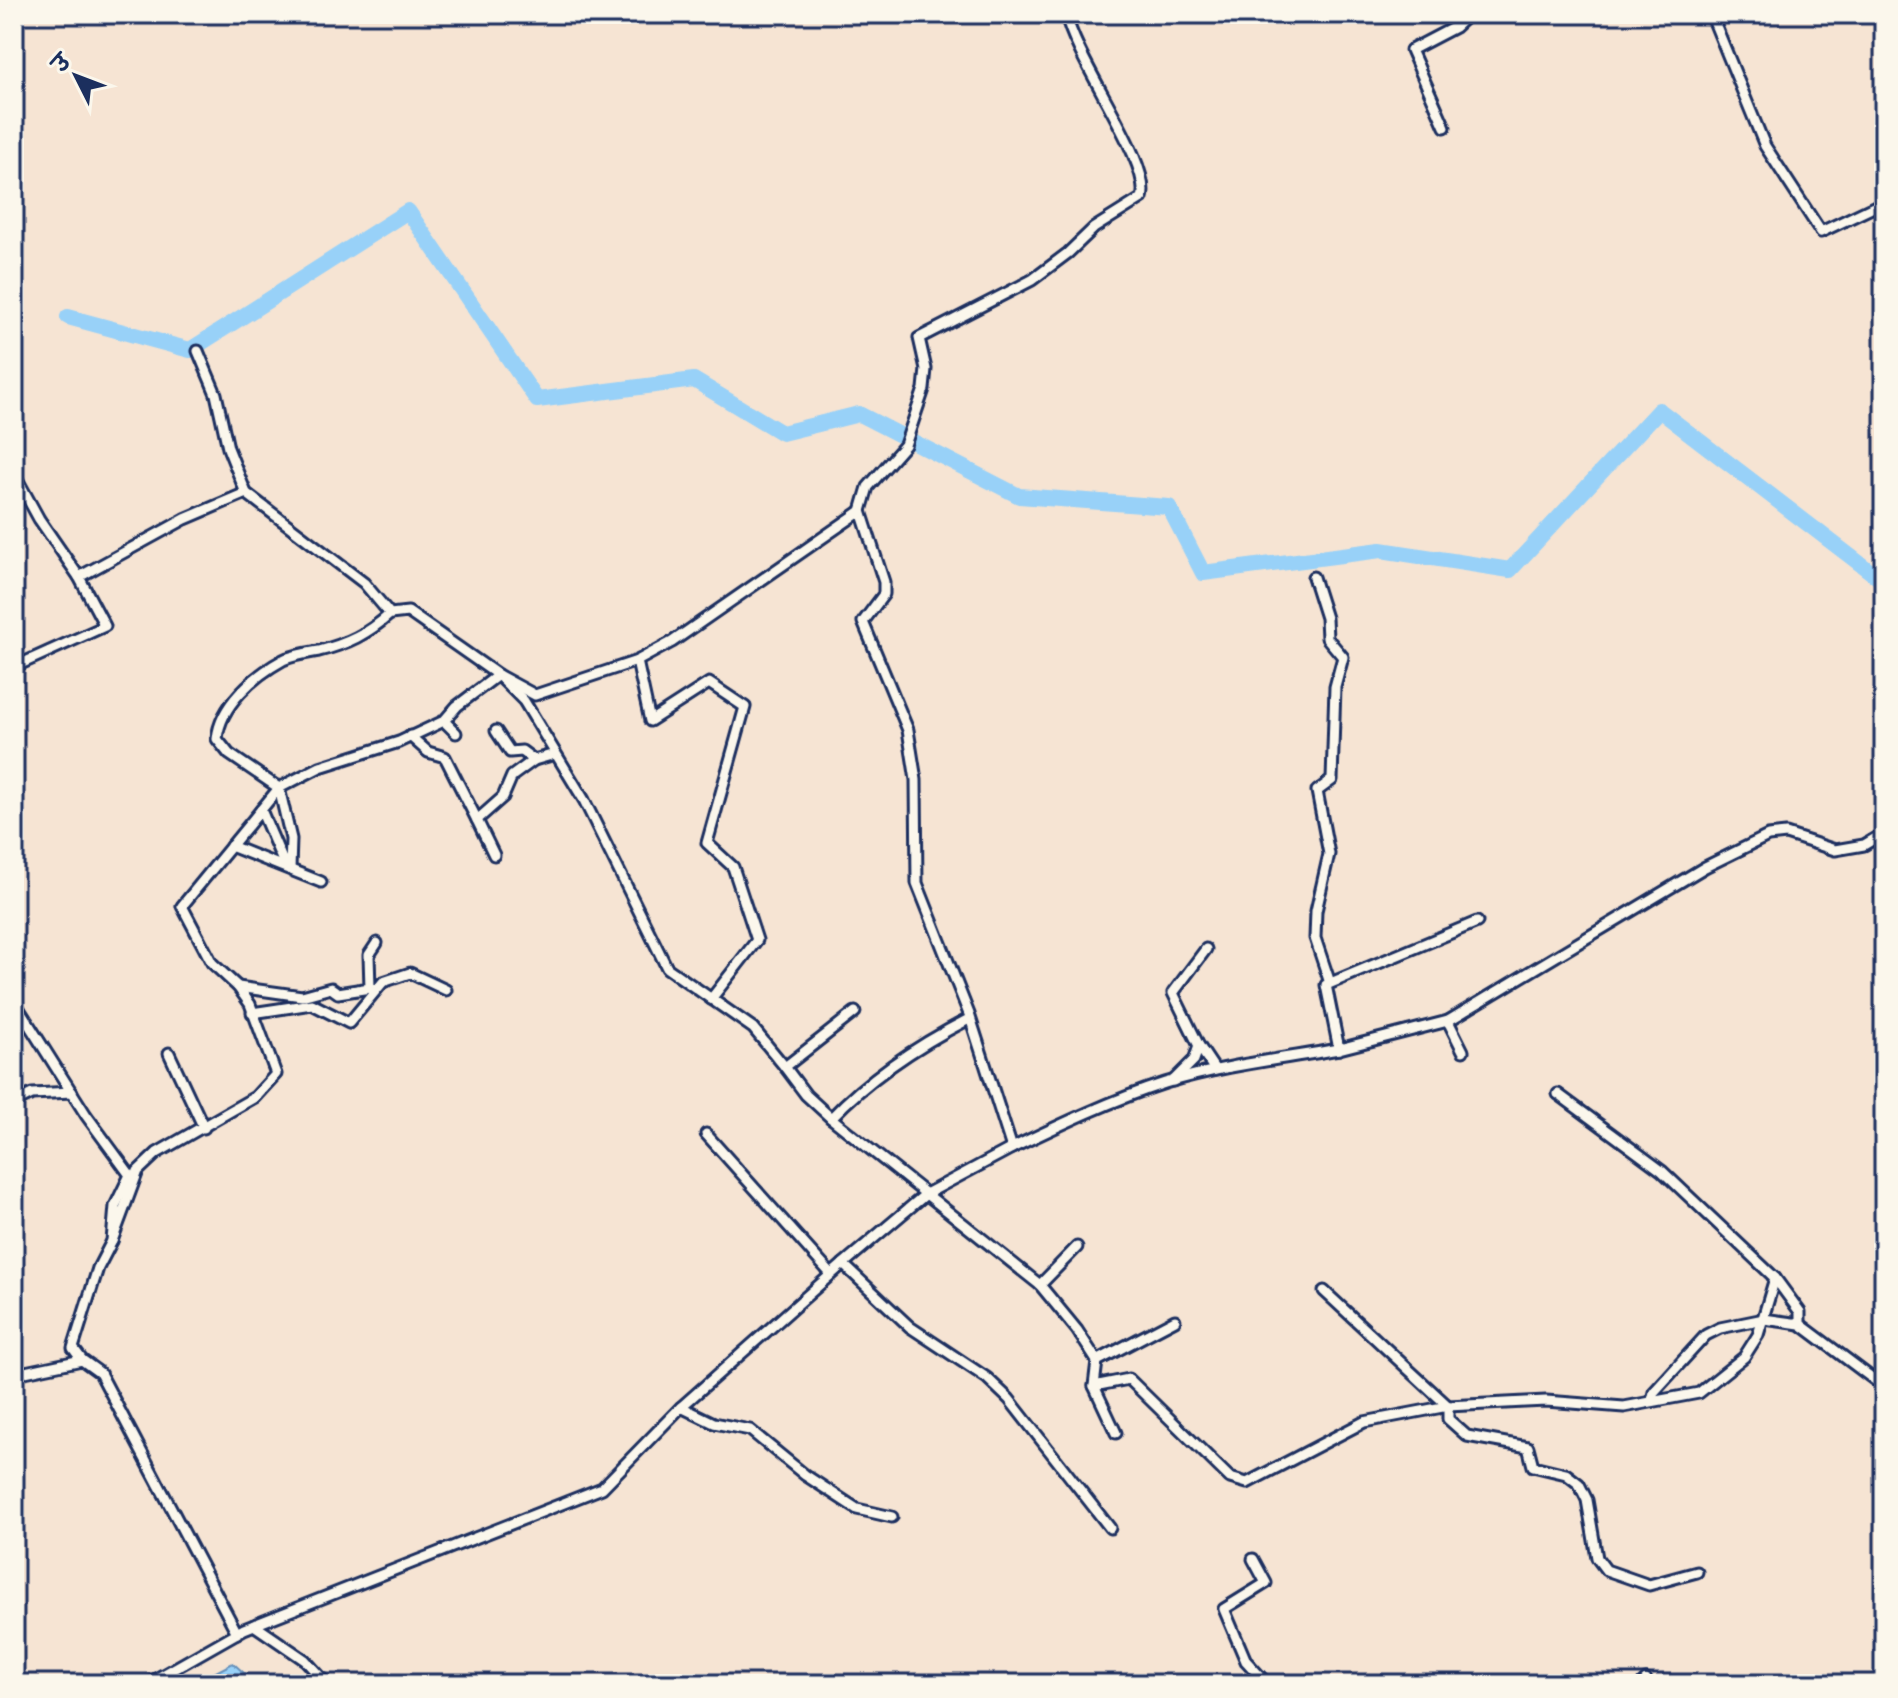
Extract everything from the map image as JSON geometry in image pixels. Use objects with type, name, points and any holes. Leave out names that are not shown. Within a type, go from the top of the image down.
[{"type":"street","points":[[1012,1148],[969,1019],[917,883],[916,780],[908,730],[863,622],[884,594],[884,582],[861,511],[868,487],[905,445],[924,389],[926,369],[919,338],[1032,280],[1068,253],[1094,228],[1142,198],[1145,188],[1138,166],[1075,44],[1066,14]]},
{"type":"street","points":[[1445,127],[1411,50],[1455,27],[1469,14]]},
{"type":"street","points":[[1711,14],[1765,146],[1821,232],[1884,202]]},
{"type":"street","points":[[198,351],[216,394],[228,448],[246,493],[364,583],[390,614]]},
{"type":"street","points":[[14,667],[105,626],[79,577],[39,519],[16,477]]},
{"type":"street","points":[[79,577],[185,519],[246,493]]},
{"type":"street","points":[[288,868],[291,839],[279,788],[229,754],[217,739],[218,723],[244,688],[285,659],[341,646],[370,632],[390,614],[408,612],[498,675],[535,695],[637,661],[672,642],[861,511]]},
{"type":"street","points":[[1313,577],[1326,618],[1327,638],[1343,657],[1335,687],[1332,780],[1317,791],[1329,854],[1316,911],[1315,938],[1330,983]]},
{"type":"street","points":[[637,661],[650,721],[709,683],[745,707],[707,843],[733,867],[757,940],[711,999]]},
{"type":"street","points":[[237,1633],[100,1373],[82,1360],[73,1348],[98,1268],[112,1241],[138,1171],[157,1153],[255,1097],[276,1074],[252,1013],[238,987],[212,963],[182,906],[279,788],[320,767],[444,721],[457,706],[498,675]]},
{"type":"street","points":[[498,675],[524,701],[584,800],[667,968],[753,1028],[806,1095],[831,1118],[1040,1285],[1097,1361],[1094,1386],[1116,1433]]},
{"type":"street","points":[[444,721],[456,733]]},
{"type":"street","points":[[496,731],[510,752],[522,751],[534,760]]},
{"type":"street","points":[[410,736],[428,752],[445,757],[494,855]]},
{"type":"street","points":[[477,820],[503,797],[512,776],[534,760],[555,754]]},
{"type":"street","points":[[261,810],[288,868]]},
{"type":"street","points":[[147,1684],[254,1625],[585,1496],[617,1476],[681,1407],[926,1194],[1012,1148],[1101,1106],[1172,1082],[1215,1070],[1339,1049],[1448,1021],[1705,867],[1768,836],[1786,834],[1835,850],[1864,845],[1884,833]]},
{"type":"street","points":[[231,846],[321,882]]},
{"type":"street","points":[[1339,1049],[1326,985],[1477,922]]},
{"type":"street","points":[[238,987],[284,996],[302,996],[331,988],[338,993],[370,988],[369,955],[377,943]]},
{"type":"street","points":[[1206,949],[1173,993],[1199,1046],[1215,1070]]},
{"type":"street","points":[[252,1013],[312,1004],[349,1023],[383,982],[410,973],[446,990]]},
{"type":"street","points":[[14,1001],[130,1175],[115,1206],[112,1241]]},
{"type":"street","points":[[785,1067],[855,1012]]},
{"type":"street","points":[[831,1118],[854,1094],[935,1036],[969,1019]]},
{"type":"street","points":[[1448,1021],[1463,1051]]},
{"type":"street","points":[[1172,1082],[1194,1060],[1199,1046]]},
{"type":"street","points":[[169,1053],[204,1128]]},
{"type":"street","points":[[14,1103],[32,1094],[72,1092]]},
{"type":"street","points":[[1558,1094],[1662,1171],[1775,1278],[1800,1312],[1800,1324]]},
{"type":"street","points":[[706,1134],[831,1274]]},
{"type":"street","points":[[1040,1285],[1077,1247]]},
{"type":"street","points":[[843,1264],[910,1327],[987,1378],[1009,1399],[1110,1528]]},
{"type":"street","points":[[1094,1386],[1129,1379],[1230,1478],[1247,1483],[1364,1422],[1448,1406],[1546,1401],[1624,1407],[1699,1393],[1744,1357],[1764,1319],[1775,1278]]},
{"type":"street","points":[[1324,1291],[1448,1406],[1448,1419],[1467,1436],[1528,1447],[1533,1466],[1566,1474],[1576,1480],[1587,1500],[1597,1558],[1606,1570],[1649,1585],[1697,1572]]},
{"type":"street","points":[[1652,1400],[1654,1392],[1706,1335],[1720,1328],[1764,1319],[1800,1324],[1884,1387]]},
{"type":"street","points":[[1097,1361],[1175,1320]]},
{"type":"street","points":[[14,1378],[20,1373],[82,1360]]},
{"type":"street","points":[[681,1407],[714,1423],[750,1430],[805,1475],[857,1509],[892,1517]]},
{"type":"street","points":[[1253,1559],[1266,1583],[1224,1609],[1246,1661],[1267,1684]]},
{"type":"street","points":[[254,1625],[305,1660],[327,1684]]},
{"type":"water","points":[[233,1663],[256,1684],[193,1684]]},
{"type":"waterway","points":[[68,317],[190,350],[408,211],[537,400],[694,380],[782,433],[859,414],[1019,496],[1169,507],[1203,573],[1381,550],[1510,570],[1659,410],[1884,582]]}]
